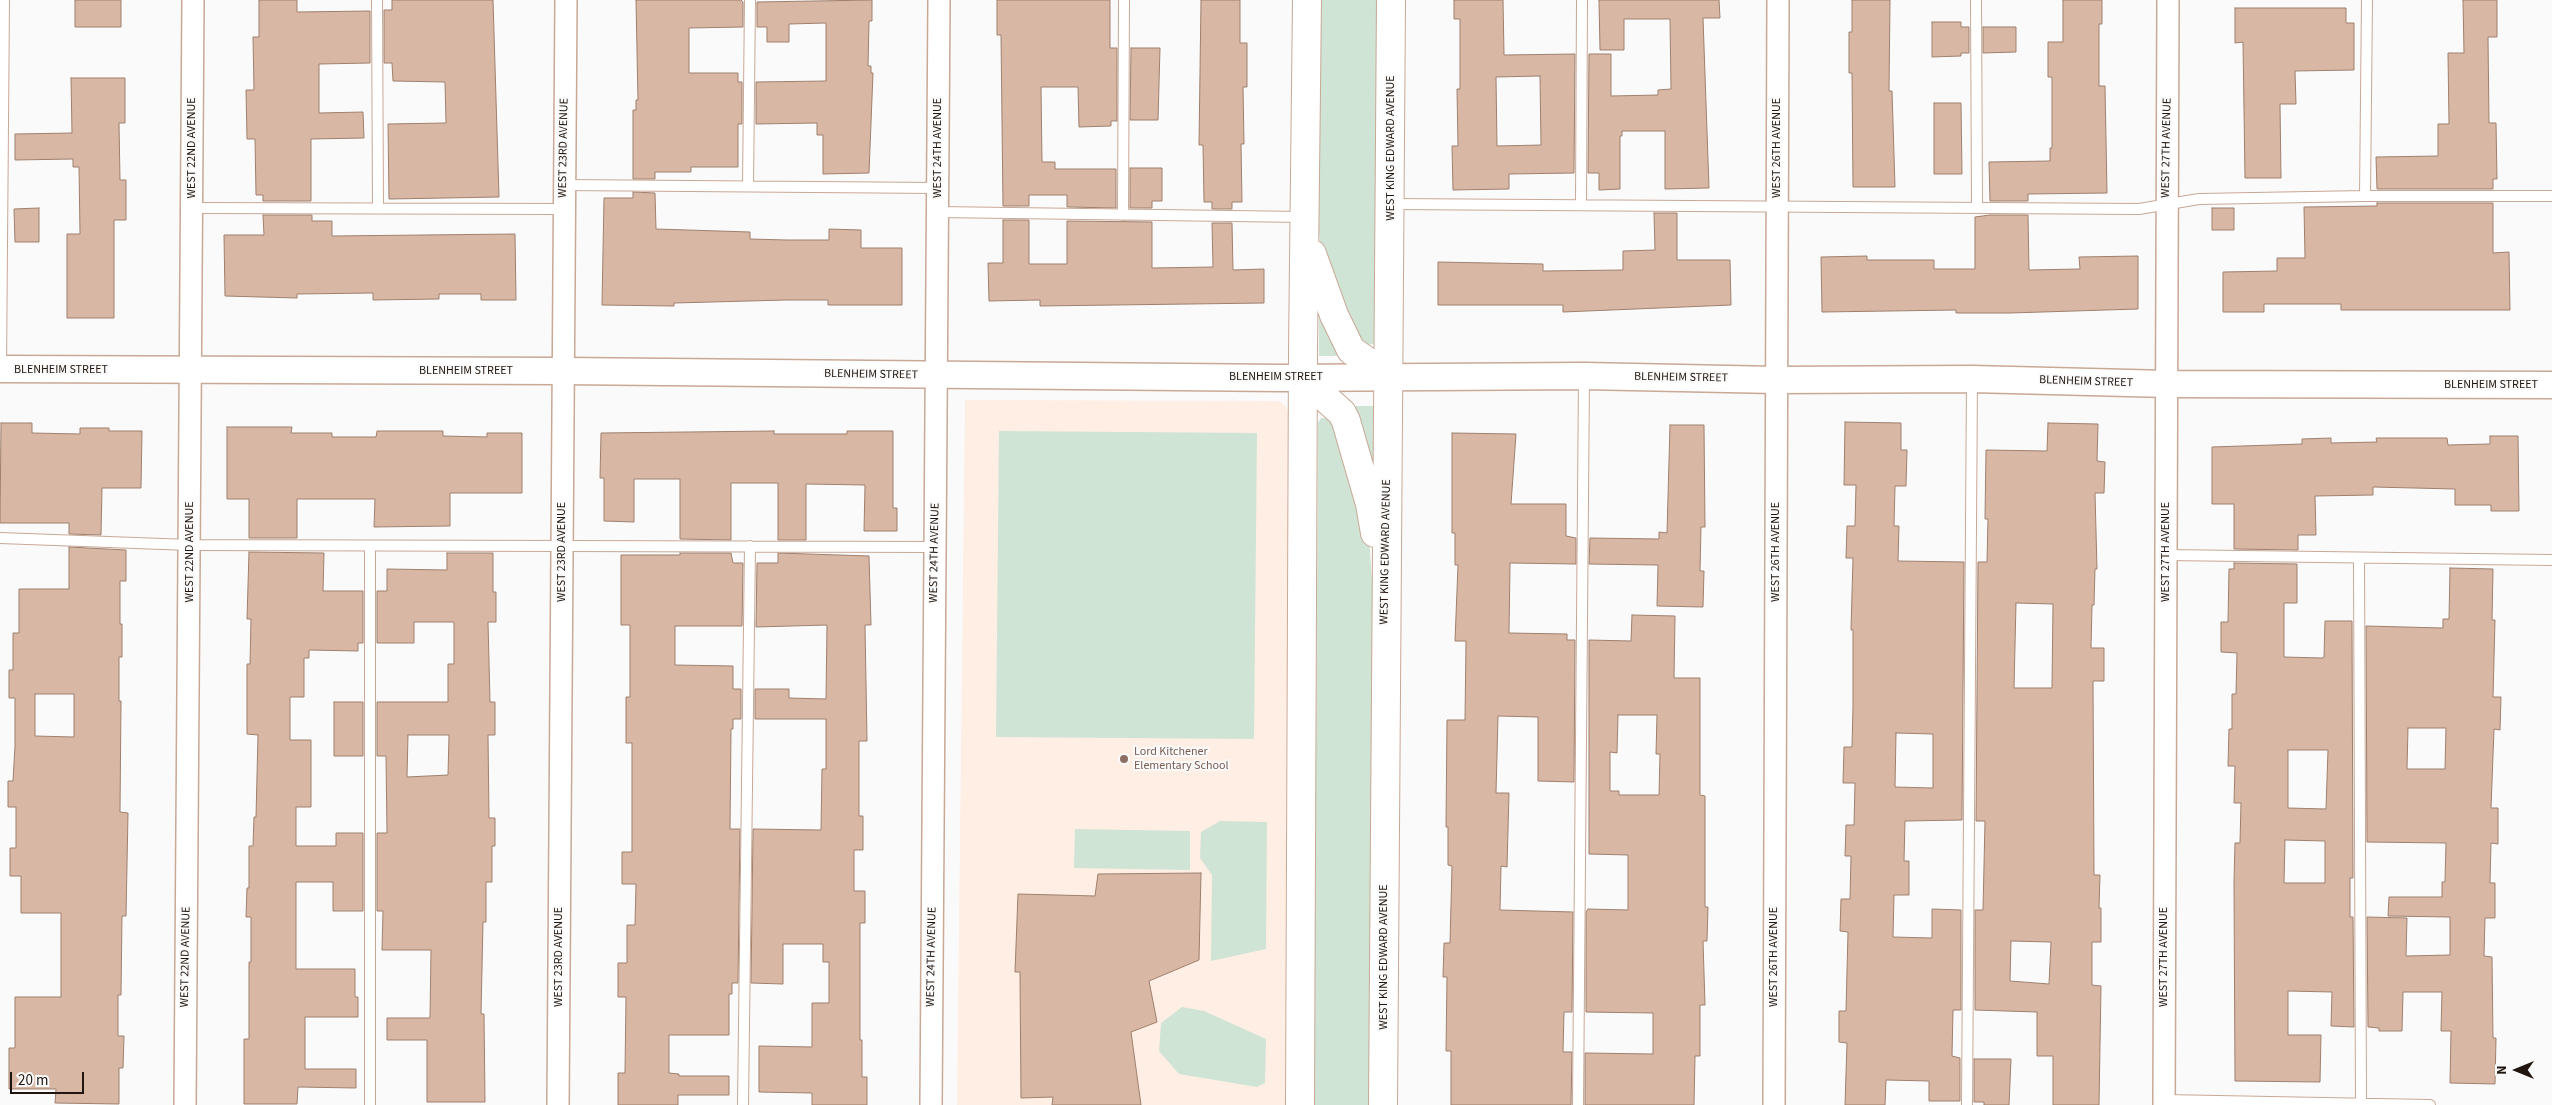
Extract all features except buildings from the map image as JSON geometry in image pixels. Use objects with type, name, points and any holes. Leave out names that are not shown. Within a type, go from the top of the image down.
[{"type":"main road","points":[[1300,1105],[1303,378],[1307,0]]},
{"type":"main road","name":"WEST KING EDWARD AVENUE","points":[[1383,1105],[1385,599],[1389,377],[1391,0]]},
{"type":"main road","points":[[1305,217],[1313,263],[1350,350],[1389,377]]},
{"type":"main road","points":[[1303,378],[1342,413],[1346,421],[1370,504],[1385,599]]},
{"type":"street","name":"WEST 22ND AVENUE","points":[[184,1105],[193,0]]},
{"type":"street","name":"WEST 23RD AVENUE","points":[[558,1105],[566,0]]},
{"type":"street","name":"WEST 24TH AVENUE","points":[[931,1105],[939,0]]},
{"type":"street","name":"WEST 26TH AVENUE","points":[[1774,1105],[1778,0]]},
{"type":"street","name":"WEST 27TH AVENUE","points":[[2164,1102],[2168,0]]},
{"type":"street","name":"BLENHEIM STREET","points":[[0,370],[563,371],[1303,378],[1584,376],[1776,380],[1972,379],[2168,384],[2552,385]]},
{"type":"lane","points":[[0,370],[4,0]]},
{"type":"lane","points":[[378,0],[378,208]]},
{"type":"lane","points":[[748,186],[750,0]]},
{"type":"lane","points":[[1123,216],[1124,0]]},
{"type":"lane","points":[[1581,205],[1582,0]]},
{"type":"lane","points":[[1976,0],[1977,206]]},
{"type":"lane","points":[[2365,196],[2367,0]]},
{"type":"lane","points":[[564,185],[938,188]]},
{"type":"lane","points":[[1390,204],[1977,206],[2139,209],[2200,199],[2365,196],[2552,196]]},
{"type":"lane","points":[[191,208],[564,209]]},
{"type":"lane","points":[[938,212],[1305,217]]},
{"type":"lane","points":[[1578,1105],[1584,376]]},
{"type":"lane","points":[[1967,1105],[1972,379]]},
{"type":"lane","points":[[0,538],[190,544],[370,546],[935,547]]},
{"type":"lane","points":[[370,546],[370,1105]]},
{"type":"lane","points":[[743,1105],[750,546]]},
{"type":"lane","points":[[2166,555],[2552,560]]},
{"type":"lane","points":[[2359,559],[2361,1104]]},
{"type":"lane","points":[[2164,1102],[2430,1105]]},
{"type":"shaded area","name":"Lord Kitchener Elementary School","points":[[965,400],[1274,401],[1281,402],[1286,407],[1288,413],[1285,1105],[957,1105]]},
{"type":"green space","points":[[1320,0],[1379,0],[1378,344],[1356,345],[1321,257],[1318,215]]},
{"type":"green space","points":[[1319,301],[1346,356],[1319,356]]},
{"type":"green space","points":[[1349,406],[1375,406],[1375,478]]},
{"type":"green space","points":[[1321,418],[1335,418],[1368,520],[1374,613],[1370,1105],[1314,1105],[1318,423]]},
{"type":"green space","points":[[999,431],[1257,433],[1254,739],[996,737]]},
{"type":"green space","points":[[1220,821],[1267,822],[1266,949],[1211,961],[1212,875],[1200,858],[1201,832]]},
{"type":"green space","points":[[1075,829],[1190,831],[1190,870],[1074,868]]},
{"type":"green space","points":[[1182,1007],[1204,1011],[1266,1039],[1265,1083],[1257,1087],[1179,1074],[1159,1051],[1161,1023]]},
{"type":"place","name":"Lord Kitchener Elementary School","points":[[1124,759]]}]
